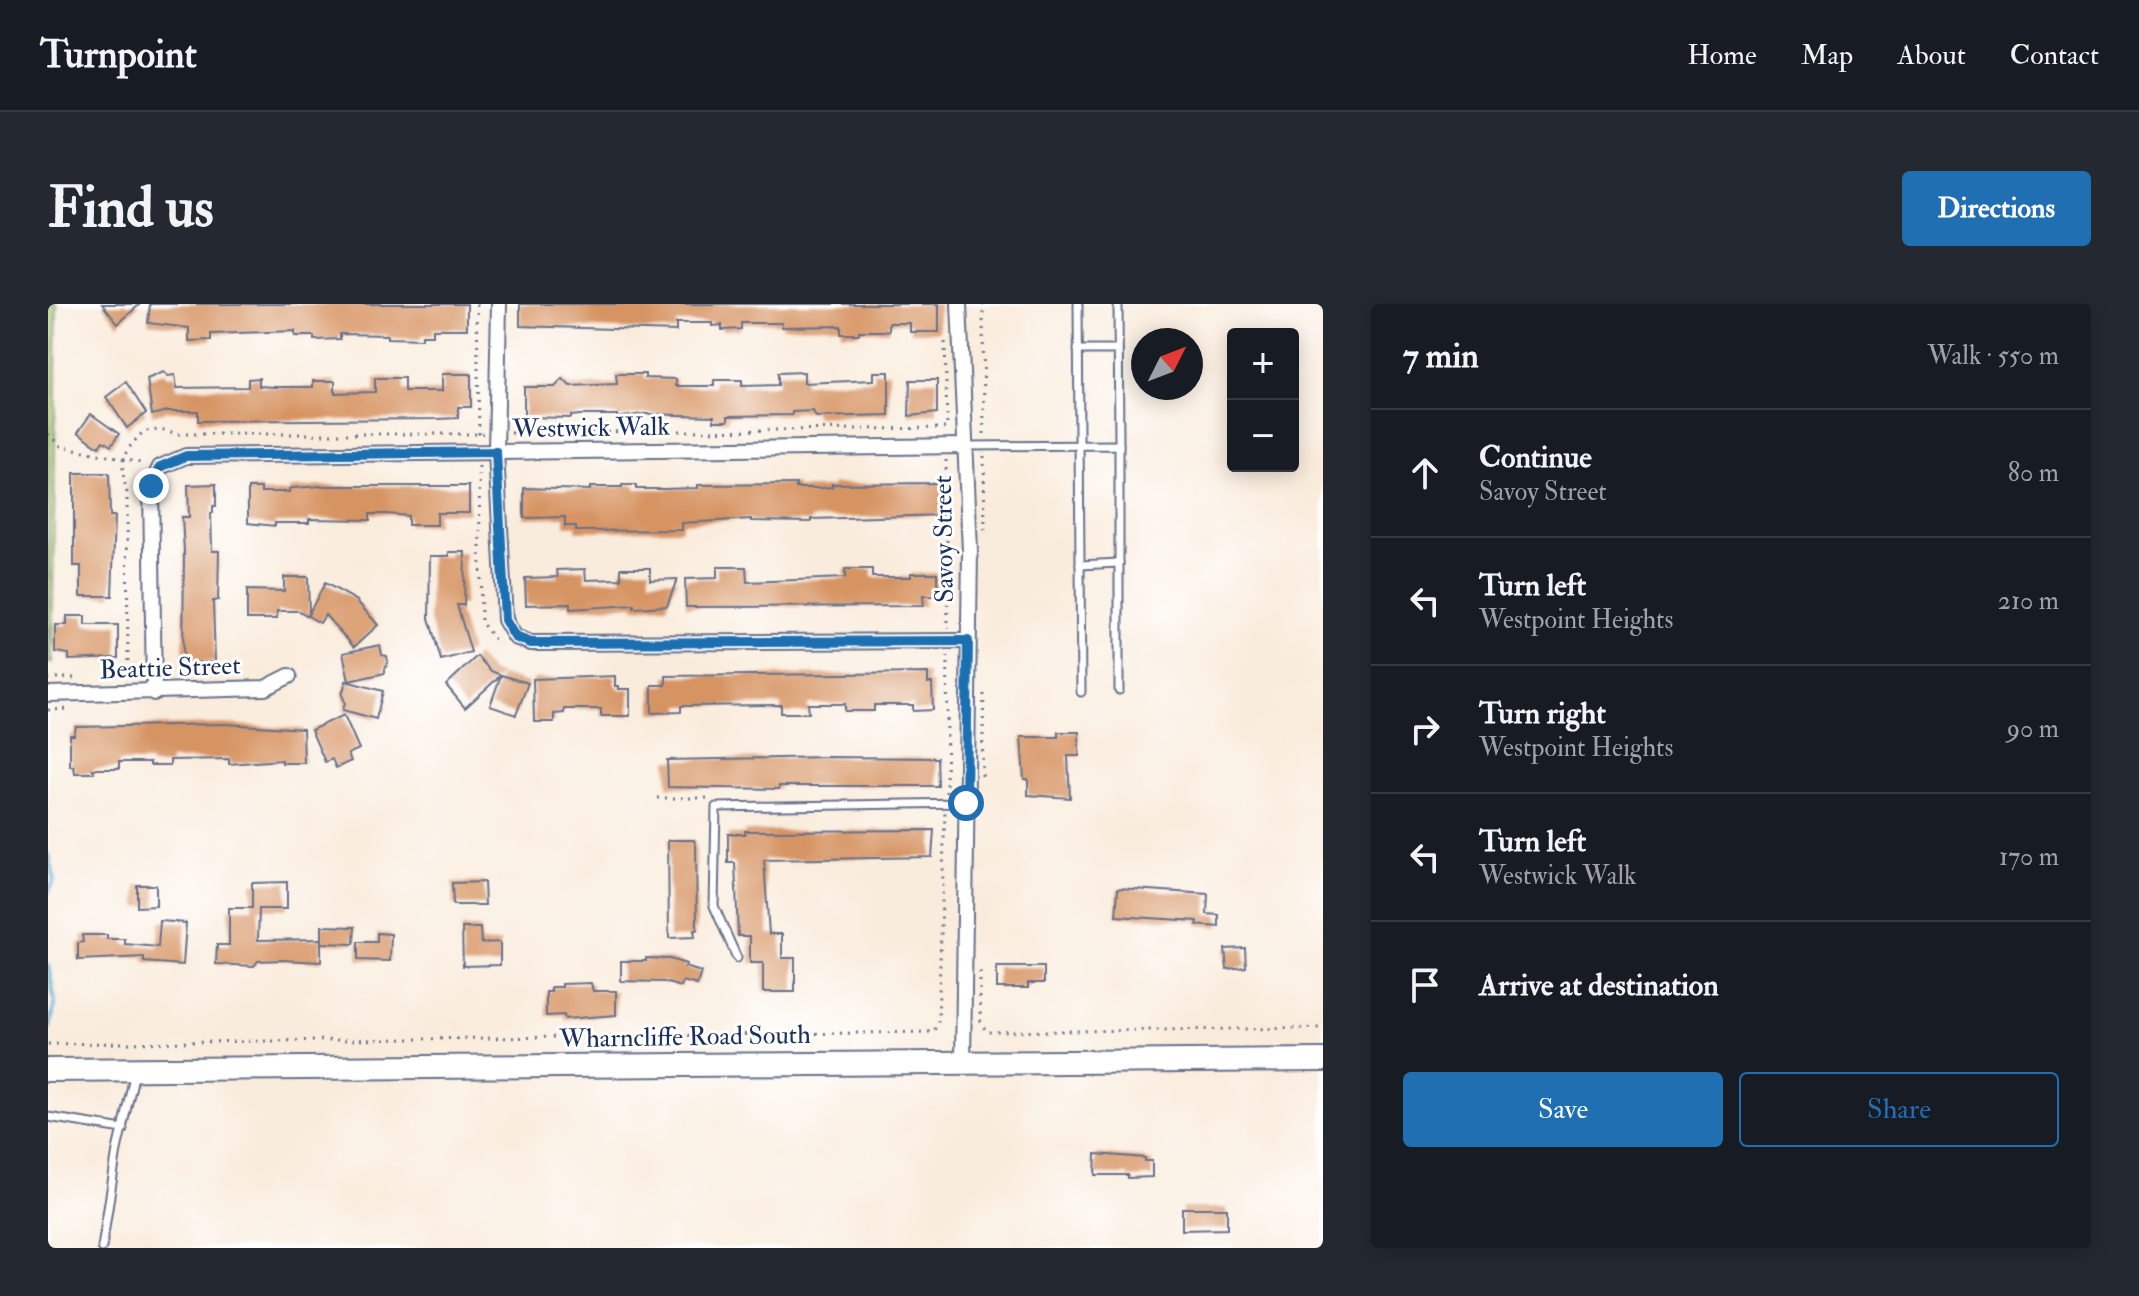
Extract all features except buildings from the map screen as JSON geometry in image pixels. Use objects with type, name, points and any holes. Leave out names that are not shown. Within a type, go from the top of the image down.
[{"type":"main road","name":"Wharncliffe Road South","points":[[48,1070],[1323,1060]]},
{"type":"street","points":[[499,304],[496,452],[505,620],[515,637],[531,643],[968,641]]},
{"type":"street","name":"Savoy Street","points":[[959,304],[970,551],[963,1062]]},
{"type":"street","name":"Westwick Walk","points":[[160,467],[186,456],[965,446]]},
{"type":"street","points":[[154,693],[151,486],[160,467]]},
{"type":"street","name":"Beattie Street","points":[[48,694],[265,688],[289,676]]},
{"type":"lane","points":[[1078,304],[1081,692]]},
{"type":"lane","points":[[1118,304],[1119,690]]},
{"type":"lane","points":[[1078,350],[1118,350]]},
{"type":"lane","points":[[965,446],[1119,445]]},
{"type":"lane","points":[[1080,565],[1119,563]]},
{"type":"lane","points":[[737,958],[714,906],[716,807],[966,803]]},
{"type":"lane","points":[[102,1248],[135,1070]]},
{"type":"lane","points":[[48,1117],[123,1129]]},
{"type":"path","points":[[477,304],[480,446]]},
{"type":"path","points":[[48,434],[61,446],[160,467]]},
{"type":"path","points":[[946,457],[948,633]]},
{"type":"path","points":[[479,458],[481,622],[493,638],[504,644]]},
{"type":"path","points":[[946,795],[948,649]]},
{"type":"path","points":[[48,1044],[933,1032],[938,1023],[945,810]]},
{"type":"path","points":[[980,1019],[986,1032],[1323,1028]]},
{"type":"green space","points":[[48,304],[57,304],[52,663],[48,663]]},
{"type":"waterway","points":[[48,855],[54,880],[48,893]]},
{"type":"waterway","points":[[48,965],[55,1002],[50,1027]]},
{"type":"route","points":[[151,486],[160,467],[186,456],[496,452],[505,620],[515,637],[531,643],[968,641],[966,803]]}]
